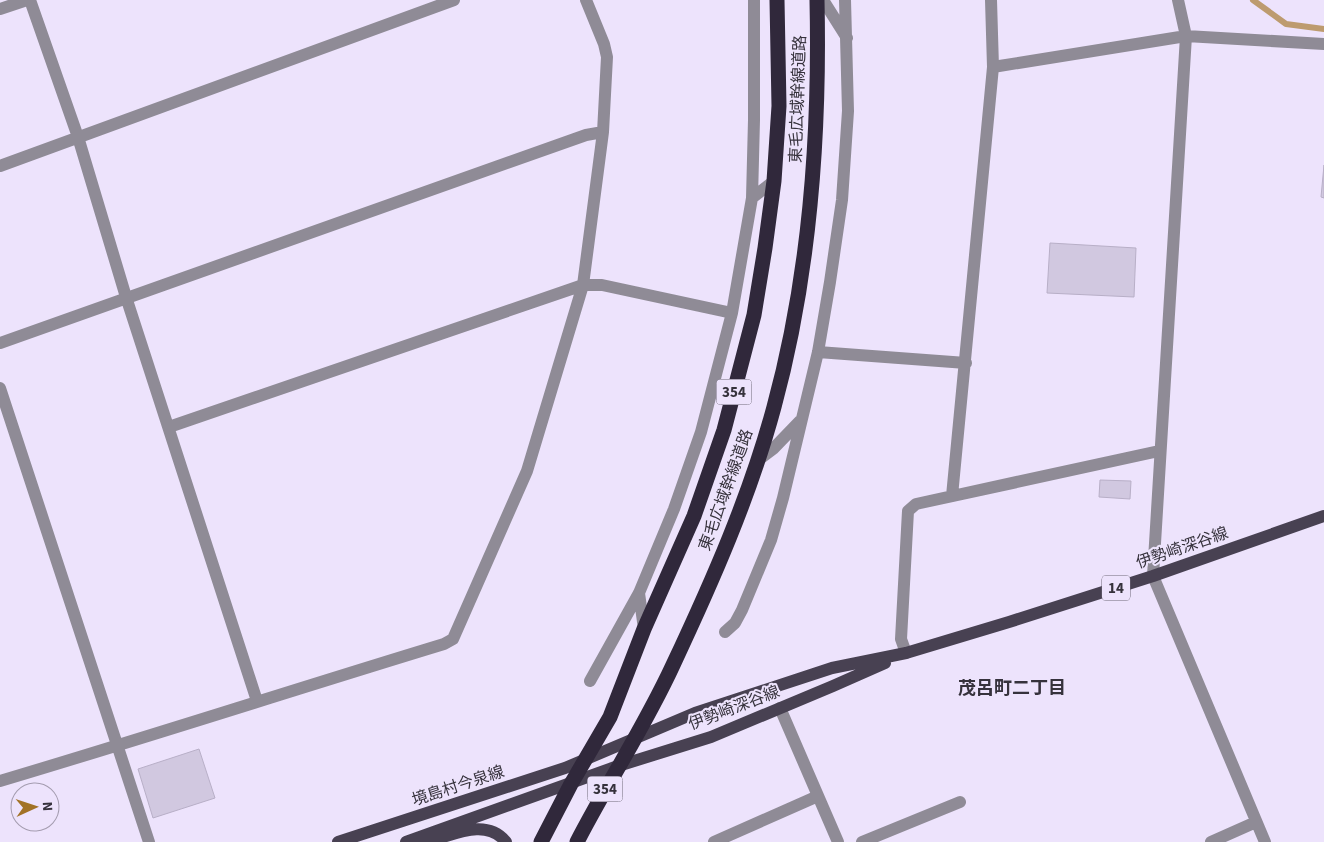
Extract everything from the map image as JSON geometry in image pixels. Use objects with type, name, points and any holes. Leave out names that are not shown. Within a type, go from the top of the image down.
[{"type":"highway","name":"東毛広域幹線道路","points":[[541,842],[571,784],[610,716],[644,629],[694,516],[724,430],[754,315],[774,180],[779,106],[777,0]]},
{"type":"highway","name":"東毛広域幹線道路","points":[[577,842],[673,666],[703,600],[740,510],[774,408],[788,345],[805,246],[811,197],[819,67],[817,0]]},
{"type":"main road","name":"伊勢崎深谷線","points":[[571,784],[618,766],[711,736],[906,654],[1153,576],[1324,516]]},
{"type":"main road","name":"伊勢崎深谷線","points":[[586,758],[695,713],[832,668],[906,654]]},
{"type":"main road","name":"境島村今泉線","points":[[338,842],[537,778],[586,758]]},
{"type":"main road","points":[[406,842],[571,784]]},
{"type":"main road","points":[[425,842],[460,832],[480,829],[493,830],[506,842]]},
{"type":"street","points":[[0,9],[29,0],[78,137],[126,297],[257,701]]},
{"type":"street","points":[[0,166],[421,6],[454,0]]},
{"type":"street","points":[[0,782],[444,644],[452,639],[527,471],[583,285],[603,132],[607,57],[604,44],[586,0]]},
{"type":"street","points":[[590,681],[640,593],[674,509],[701,432],[732,313],[752,198],[754,0]]},
{"type":"street","points":[[823,0],[847,38]]},
{"type":"street","points":[[725,632],[735,623],[742,610],[771,540],[818,352],[842,200],[848,111],[845,0]]},
{"type":"street","points":[[952,496],[966,363],[992,67],[991,0]]},
{"type":"street","points":[[1178,0],[1186,36],[1159,451],[1153,576],[1265,842]]},
{"type":"street","points":[[992,67],[1186,36],[1324,44]]},
{"type":"street","points":[[0,343],[586,135],[603,132]]},
{"type":"street","points":[[752,198],[774,180]]},
{"type":"street","points":[[168,427],[583,285],[602,285],[732,313]]},
{"type":"street","points":[[818,352],[966,363]]},
{"type":"street","points":[[0,388],[148,842]]},
{"type":"street","points":[[757,460],[773,449],[800,421]]},
{"type":"street","points":[[906,654],[900,639],[908,511],[916,504],[1159,451]]},
{"type":"street","points":[[640,593],[644,629]]},
{"type":"street","points":[[780,708],[838,842]]},
{"type":"street","points":[[714,842],[818,796]]},
{"type":"street","points":[[862,842],[960,802]]},
{"type":"street","points":[[1211,842],[1256,822]]},
{"type":"building","points":[[1324,165],[1324,198],[1321,197]]},
{"type":"building","points":[[1050,243],[1136,248],[1134,297],[1047,293]]},
{"type":"building","points":[[1100,480],[1131,481],[1130,499],[1099,497]]},
{"type":"building","points":[[199,749],[215,798],[153,818],[138,769]]},
{"type":"waterway","points":[[1253,0],[1286,24],[1324,29]]},
{"type":"district","name":"茂呂町二丁目","points":[[1012,688]]}]
